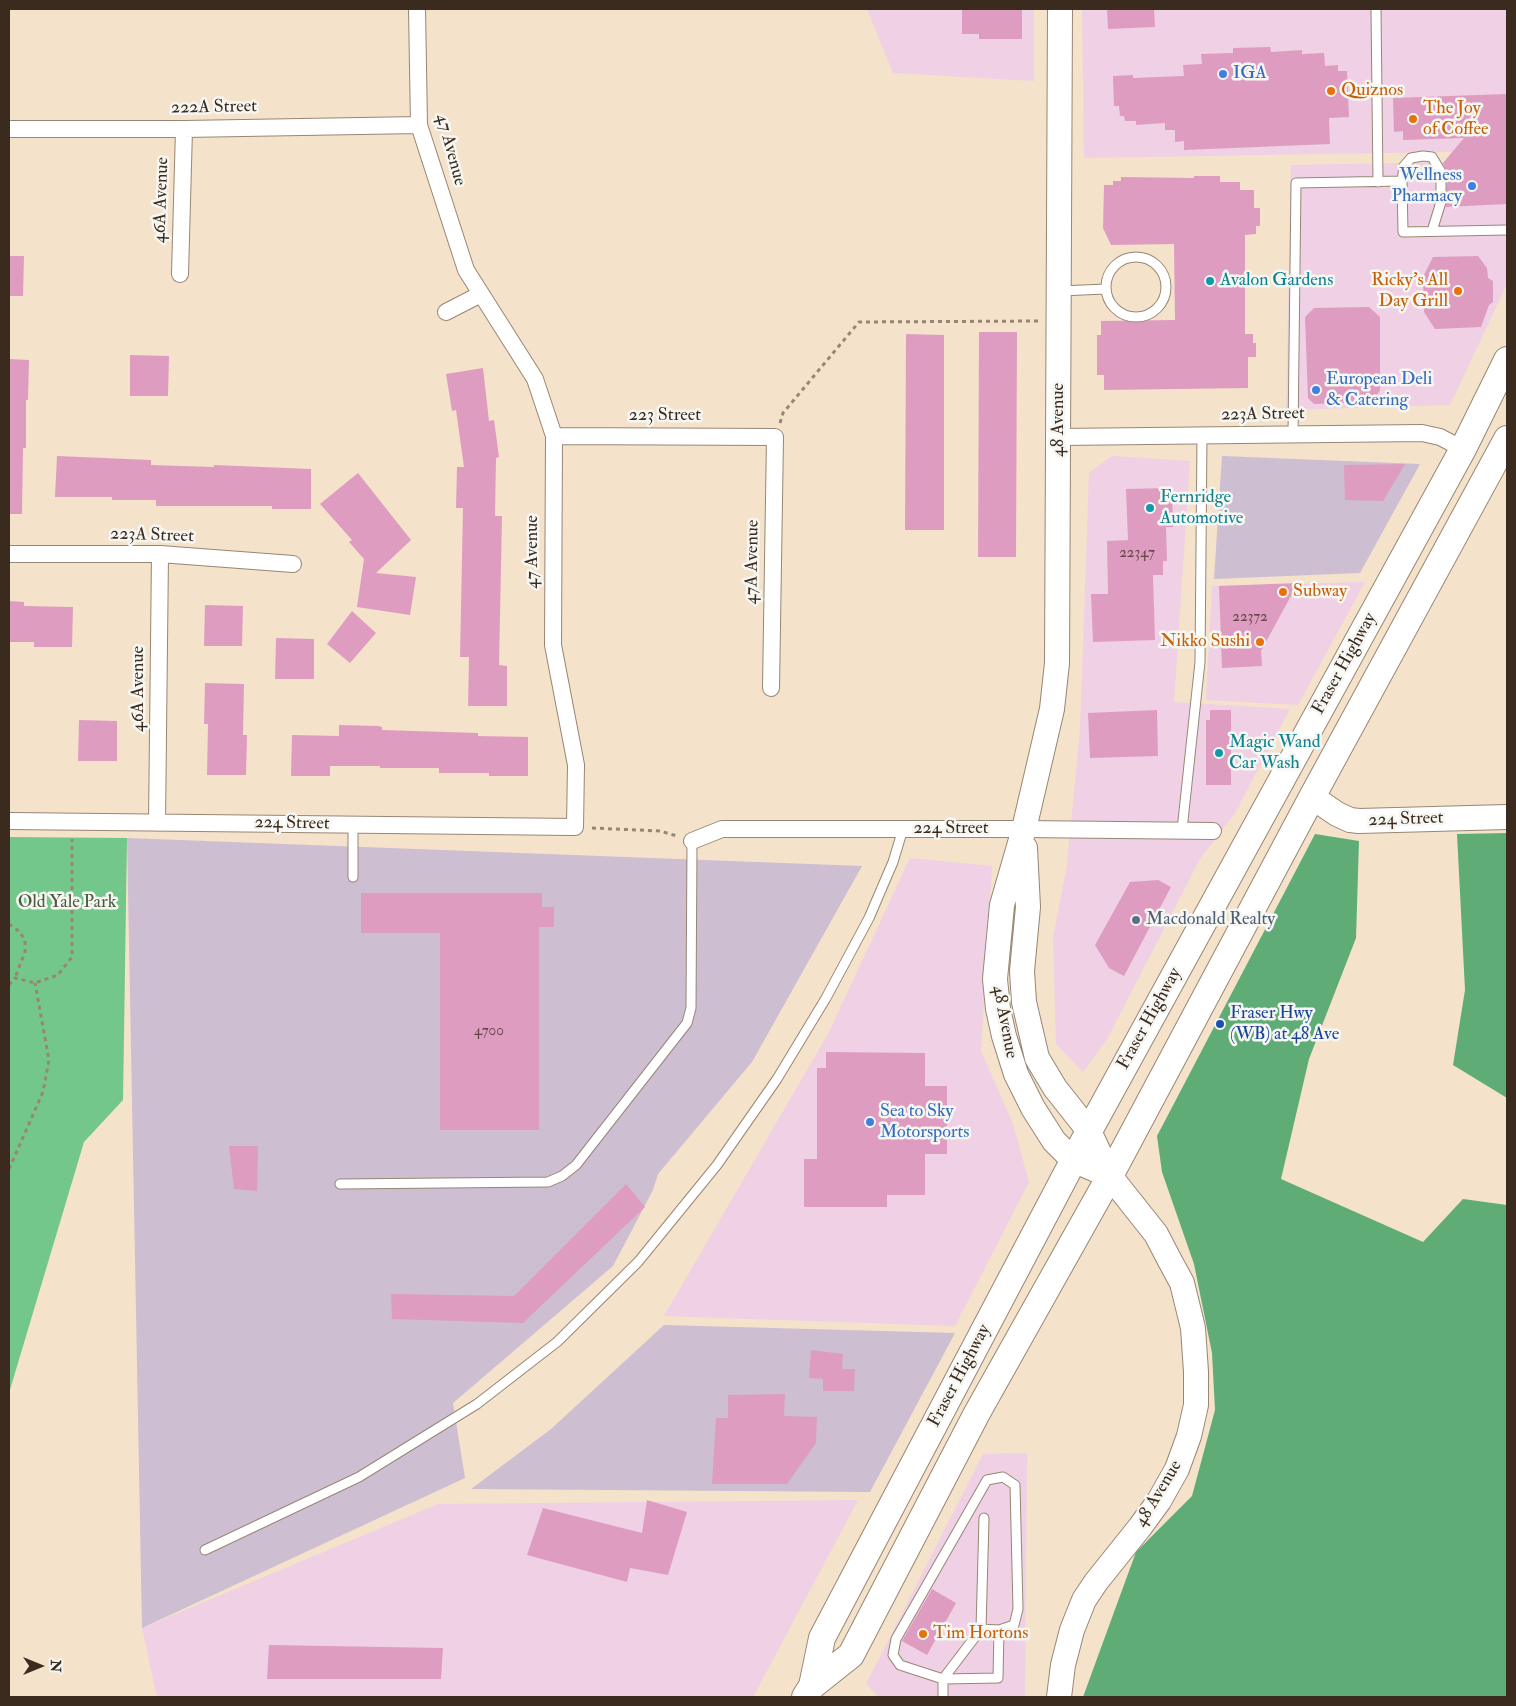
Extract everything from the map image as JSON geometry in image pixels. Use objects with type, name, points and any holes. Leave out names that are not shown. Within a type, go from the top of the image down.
[{"type":"main road","name":"48 Avenue","points":[[1060,9],[1057,671],[1052,709],[1024,828],[1002,906],[995,979],[998,1009],[1016,1074],[1028,1100],[1054,1140],[1074,1160],[1110,1176]]},
{"type":"main road","name":"Fraser Highway","points":[[809,1691],[822,1638],[1089,1131],[1463,449],[1507,360]]},
{"type":"main road","name":"Fraser Highway","points":[[809,1691],[851,1655],[977,1413],[1110,1176],[1312,797],[1507,439]]},
{"type":"main road","name":"224 Street","points":[[1312,797],[1337,814],[1350,820],[1359,821],[1507,817]]},
{"type":"main road","name":"48 Avenue","points":[[1024,828],[1028,907],[1022,971],[1024,1002],[1037,1058],[1055,1088],[1089,1131],[1110,1176],[1156,1234],[1182,1284],[1193,1328],[1196,1405],[1189,1436],[1177,1469],[1159,1501],[1084,1600],[1072,1630],[1063,1665],[1059,1697]]},
{"type":"street","name":"47 Avenue","points":[[417,9],[419,125],[466,270],[535,379],[554,436],[553,645],[576,765],[575,827]]},
{"type":"street","name":"222A Street","points":[[9,129],[184,129],[419,125]]},
{"type":"street","name":"46A Avenue","points":[[180,274],[184,129]]},
{"type":"street","points":[[446,312],[481,294]]},
{"type":"street","name":"223A Street","points":[[1059,437],[1422,433],[1440,437],[1463,449]]},
{"type":"street","name":"223 Street","points":[[554,436],[775,437]]},
{"type":"street","name":"47A Avenue","points":[[771,688],[775,437]]},
{"type":"street","name":"223A Street","points":[[9,554],[160,554],[293,564]]},
{"type":"street","name":"46A Avenue","points":[[158,823],[160,554]]},
{"type":"street","name":"224 Street","points":[[9,821],[575,827]]},
{"type":"street","name":"224 Street","points":[[692,841],[722,829],[1024,828],[1212,831]]},
{"type":"lane","points":[[1376,9],[1378,182]]},
{"type":"lane","points":[[1432,232],[1441,202],[1441,172],[1432,157],[1411,158],[1404,166],[1402,182],[1402,232],[1432,232],[1507,230]]},
{"type":"lane","points":[[1293,435],[1296,183],[1402,182]]},
{"type":"lane","points":[[1134,257],[1144,257],[1153,261],[1166,278],[1167,288],[1165,298],[1159,307],[1151,314],[1142,317],[1131,317],[1121,314],[1108,299],[1106,289],[1110,271],[1125,259],[1134,257]]},
{"type":"lane","points":[[1060,291],[1106,289]]},
{"type":"lane","points":[[1182,830],[1200,662],[1202,435]]},
{"type":"lane","points":[[353,825],[353,877]]},
{"type":"lane","points":[[205,1550],[359,1477],[477,1404],[557,1342],[638,1262],[718,1165],[777,1079],[826,998],[869,918],[893,862],[903,828]]},
{"type":"lane","points":[[340,1184],[548,1182],[562,1176],[576,1165],[687,1023],[691,1008],[692,841]]},
{"type":"lane","points":[[981,1628],[999,1630],[1014,1624],[1018,1609],[1015,1485],[1003,1477],[987,1480],[896,1639],[893,1655],[900,1665],[943,1679],[998,1678],[999,1630]]},
{"type":"lane","points":[[943,1697],[943,1679],[981,1628],[984,1518]]},
{"type":"path","points":[[775,437],[783,413],[859,322],[1060,321]]},
{"type":"path","points":[[15,978],[36,983],[58,975],[72,957],[72,822]]},
{"type":"path","points":[[575,827],[660,831],[692,841]]},
{"type":"path","points":[[9,924],[20,932],[25,941],[24,952],[15,978],[9,985]]},
{"type":"path","points":[[9,1169],[43,1092],[49,1060],[36,983]]},
{"type":"shaded area","points":[[867,9],[1034,9],[1034,81],[893,73]]},
{"type":"shaded area","points":[[1082,9],[1507,9],[1507,151],[1084,158]]},
{"type":"shaded area","points":[[1507,161],[1507,284],[1450,405],[1286,410],[1291,165]]},
{"type":"shaded area","points":[[1112,456],[1190,461],[1174,702],[1290,709],[1235,813],[1200,859],[1107,1039],[1083,1072],[1056,1044],[1053,938],[1067,865],[1080,729],[1089,473]]},
{"type":"shaded area","points":[[1222,456],[1420,464],[1360,573],[1214,579]]},
{"type":"shaded area","points":[[1365,582],[1298,705],[1206,700],[1212,586]]},
{"type":"shaded area","points":[[127,838],[862,866],[752,1062],[658,1174],[653,1190],[613,1266],[453,1403],[465,1478],[142,1628]]},
{"type":"shaded area","points":[[910,858],[992,866],[981,1051],[1013,1124],[1029,1182],[955,1326],[664,1316],[828,1034]]},
{"type":"shaded area","points":[[664,1325],[955,1333],[870,1492],[471,1489],[551,1429]]},
{"type":"shaded area","points":[[1027,1453],[1025,1697],[879,1697],[866,1684],[983,1454]]},
{"type":"shaded area","points":[[858,1500],[753,1697],[157,1697],[142,1628],[438,1504]]},
{"type":"green space","points":[[1507,833],[1507,1098],[1453,1065],[1465,990],[1457,834]]},
{"type":"green space","points":[[1315,834],[1359,841],[1356,938],[1309,1059],[1281,1179],[1423,1242],[1463,1199],[1507,1205],[1507,1697],[1083,1697],[1136,1552],[1192,1496],[1215,1410],[1212,1353],[1194,1264],[1162,1172],[1157,1136]]},
{"type":"green space","name":"Old Yale Park","points":[[9,837],[127,838],[123,1100],[84,1142],[9,1393]]},
{"type":"building","points":[[962,9],[1022,9],[1022,39],[979,39],[979,34],[962,34]]},
{"type":"building","points":[[1107,9],[1154,9],[1155,27],[1108,29]]},
{"type":"building","points":[[1270,47],[1271,52],[1302,50],[1302,54],[1324,53],[1325,66],[1338,65],[1338,71],[1347,71],[1349,117],[1329,118],[1330,144],[1184,150],[1184,141],[1175,142],[1175,130],[1165,130],[1165,123],[1136,125],[1136,121],[1125,121],[1124,116],[1120,116],[1119,106],[1114,106],[1113,76],[1133,75],[1133,78],[1184,76],[1183,65],[1202,64],[1201,54],[1233,53],[1233,48]]},
{"type":"building","points":[[1507,94],[1507,204],[1446,207],[1447,172],[1443,163],[1464,138],[1403,140],[1403,131],[1394,132],[1393,98]]},
{"type":"building","name":"Avalon Gardens","points":[[1194,176],[1220,176],[1220,182],[1240,182],[1240,190],[1254,190],[1254,208],[1260,208],[1260,226],[1256,226],[1256,234],[1245,235],[1245,334],[1253,334],[1253,343],[1256,343],[1256,357],[1248,357],[1248,388],[1104,390],[1104,375],[1097,375],[1097,335],[1101,335],[1101,321],[1175,320],[1174,244],[1111,245],[1103,228],[1104,185],[1113,185],[1113,181],[1121,181],[1121,177],[1194,178]]},
{"type":"building","points":[[9,256],[24,256],[23,296],[9,296]]},
{"type":"building","name":"Ricky's All Day Grill","points":[[1478,256],[1487,268],[1488,278],[1493,281],[1493,302],[1489,305],[1481,327],[1435,329],[1424,312],[1423,277],[1433,257]]},
{"type":"building","points":[[1369,307],[1380,317],[1380,390],[1373,402],[1314,404],[1308,398],[1305,317],[1314,308]]},
{"type":"building","points":[[979,332],[1017,332],[1016,557],[978,557]]},
{"type":"building","points":[[906,334],[944,335],[944,530],[905,530]]},
{"type":"building","points":[[130,355],[169,356],[168,396],[130,396]]},
{"type":"building","points":[[9,359],[29,360],[28,400],[26,400],[26,448],[23,448],[22,514],[9,514]]},
{"type":"building","points":[[483,368],[489,421],[494,420],[499,457],[496,458],[495,516],[502,516],[499,665],[507,666],[507,706],[468,706],[469,657],[460,657],[463,508],[456,508],[457,467],[464,467],[456,410],[452,411],[446,374]]},
{"type":"building","points":[[57,456],[151,460],[151,465],[214,467],[214,465],[311,469],[311,509],[272,509],[272,506],[156,506],[156,500],[112,500],[112,497],[55,497]]},
{"type":"building","points":[[1405,464],[1383,501],[1345,500],[1344,465]]},
{"type":"building","points":[[358,473],[411,540],[376,573],[416,577],[410,615],[357,607],[364,559],[349,542],[352,540],[320,504]]},
{"type":"building","points":[[1172,488],[1173,527],[1166,527],[1167,561],[1163,561],[1163,575],[1153,575],[1155,640],[1093,642],[1091,594],[1108,594],[1107,541],[1128,540],[1126,489]]},
{"type":"building","points":[[1298,583],[1261,651],[1262,666],[1222,668],[1219,586]]},
{"type":"building","points":[[9,601],[24,602],[24,606],[73,607],[72,647],[34,647],[34,642],[9,642]]},
{"type":"building","points":[[205,605],[243,606],[242,646],[204,646]]},
{"type":"building","points":[[352,611],[376,633],[350,663],[327,644]]},
{"type":"building","points":[[276,638],[314,639],[314,679],[275,679]]},
{"type":"building","points":[[205,683],[244,684],[243,735],[247,735],[246,775],[207,775],[208,724],[204,724]]},
{"type":"building","points":[[1157,710],[1158,756],[1090,758],[1088,713]]},
{"type":"building","name":"Magic Wand Car Wash","points":[[1210,710],[1231,710],[1231,785],[1206,785],[1206,720],[1210,720]]},
{"type":"building","points":[[79,720],[117,721],[117,761],[78,761]]},
{"type":"building","points":[[339,725],[378,726],[382,727],[382,730],[478,733],[478,736],[528,737],[528,776],[489,776],[489,773],[439,773],[439,768],[330,766],[330,776],[291,776],[292,735],[339,736]]},
{"type":"building","points":[[1158,880],[1171,887],[1124,976],[1109,968],[1095,945],[1130,882]]},
{"type":"building","points":[[361,893],[542,893],[542,907],[554,907],[554,927],[539,927],[539,1130],[440,1130],[440,933],[361,933]]},
{"type":"building","points":[[826,1052],[925,1053],[925,1086],[947,1086],[947,1154],[925,1154],[925,1195],[887,1195],[887,1207],[804,1207],[804,1159],[817,1159],[817,1068],[826,1068]]},
{"type":"building","points":[[229,1146],[258,1146],[257,1191],[234,1189]]},
{"type":"building","points":[[626,1184],[645,1207],[523,1323],[392,1319],[391,1294],[514,1296]]},
{"type":"building","points":[[811,1350],[843,1354],[842,1369],[855,1369],[854,1391],[823,1391],[823,1379],[809,1378]]},
{"type":"building","points":[[785,1394],[784,1416],[817,1417],[816,1443],[787,1484],[712,1484],[716,1418],[728,1418],[728,1395]]},
{"type":"building","points":[[647,1500],[687,1512],[668,1575],[630,1568],[627,1582],[527,1555],[543,1508],[642,1533]]},
{"type":"building","points":[[932,1589],[956,1603],[927,1655],[902,1641]]},
{"type":"building","points":[[269,1645],[443,1648],[441,1679],[267,1679]]},
{"type":"place","name":"IGA","points":[[1223,74]]},
{"type":"place","name":"Quiznos","points":[[1331,91]]},
{"type":"place","name":"The Joy of Coffee","points":[[1413,119]]},
{"type":"place","name":"Wellness Pharmacy","points":[[1472,186]]},
{"type":"place","name":"Avalon Gardens","points":[[1210,281]]},
{"type":"place","name":"Ricky's All Day Grill","points":[[1458,291]]},
{"type":"place","name":"European Deli & Catering","points":[[1316,390]]},
{"type":"place","name":"Fernridge Automotive","points":[[1150,508]]},
{"type":"place","name":"Subway","points":[[1283,592]]},
{"type":"place","name":"Nikko Sushi","points":[[1260,642]]},
{"type":"place","name":"Magic Wand Car Wash","points":[[1219,753]]},
{"type":"place","name":"Macdonald Realty","points":[[1136,920]]},
{"type":"place","name":"Fraser Hwy (WB) at 48 Ave","points":[[1220,1024]]},
{"type":"place","name":"Sea to Sky Motorsports","points":[[870,1122]]},
{"type":"place","name":"Tim Hortons","points":[[923,1634]]}]
